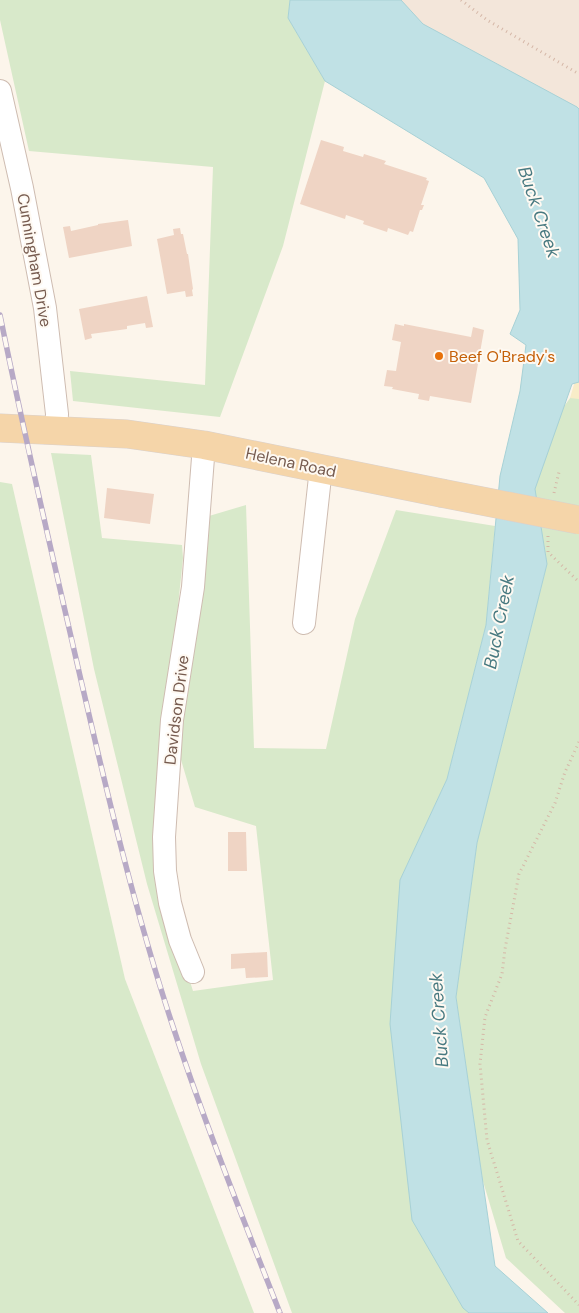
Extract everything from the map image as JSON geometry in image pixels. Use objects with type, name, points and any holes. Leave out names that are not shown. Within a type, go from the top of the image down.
[{"type":"main road","name":"Helena Road","points":[[0,428],[127,434],[204,445],[579,520]]},
{"type":"street","name":"Cunningham Drive","points":[[0,90],[22,188],[45,308],[57,414],[56,431]]},
{"type":"street","name":"Davidson Drive","points":[[193,972],[180,940],[170,903],[165,871],[164,837],[172,720],[193,587],[204,445]]},
{"type":"street","points":[[304,623],[321,468]]},
{"type":"path","points":[[461,0],[487,20],[579,74]]},
{"type":"path","points":[[548,552],[579,582]]},
{"type":"path","points":[[579,742],[565,772],[555,803],[519,874],[504,950],[502,974],[486,1017],[480,1064],[487,1140],[518,1241],[579,1305]]},
{"type":"shaded area","points":[[401,0],[579,0],[579,126],[404,36]]},
{"type":"green space","points":[[0,0],[290,0],[288,18],[325,81],[283,246],[220,417],[73,401],[70,371],[205,385],[213,167],[29,151],[0,20]]},
{"type":"green space","points":[[579,386],[579,1313],[565,1313],[506,1258],[482,1178],[456,997],[477,843],[547,564],[534,489],[562,409]]},
{"type":"green space","points":[[51,453],[91,455],[102,538],[182,545],[183,558],[163,750],[159,883],[193,991],[273,980],[256,826],[195,807],[179,753],[199,567],[209,516],[246,505],[254,748],[326,749],[355,619],[396,510],[495,526],[486,625],[447,779],[400,880],[463,1307],[469,1313],[292,1313],[201,1064],[147,884],[94,669]]},
{"type":"green space","points":[[0,482],[12,484],[125,979],[254,1313],[0,1313]]},
{"type":"sand","points":[[579,372],[579,399],[570,398],[577,374]]},
{"type":"water","name":"Buck Creek","points":[[290,0],[401,0],[423,24],[579,109],[579,382],[572,384],[535,489],[547,564],[477,843],[456,997],[495,1266],[548,1313],[469,1313],[463,1308],[412,1220],[390,1024],[400,880],[447,779],[486,625],[500,476],[520,391],[526,345],[510,334],[520,310],[518,239],[484,178],[325,81],[288,18]]},
{"type":"building","points":[[321,140],[344,147],[343,151],[363,157],[364,154],[386,161],[384,164],[427,178],[426,180],[429,181],[421,205],[424,205],[422,210],[420,210],[413,232],[410,231],[408,235],[388,228],[387,232],[363,224],[364,221],[346,215],[345,219],[300,204]]},
{"type":"building","points":[[128,220],[132,246],[69,258],[63,227],[70,226],[71,231],[98,224]]},
{"type":"building","points":[[180,228],[188,254],[193,289],[193,296],[186,297],[185,291],[167,294],[157,239],[174,235],[173,229]]},
{"type":"building","points":[[147,296],[153,327],[146,328],[145,323],[127,326],[127,329],[91,334],[92,338],[85,340],[79,309]]},
{"type":"building","name":"Beef O'Brady's","points":[[395,324],[404,326],[404,324],[471,337],[473,327],[484,330],[471,403],[430,396],[429,401],[418,399],[419,394],[384,386],[387,370],[396,371],[401,342],[392,340]]},
{"type":"building","points":[[107,488],[154,494],[150,524],[104,518]]},
{"type":"building","points":[[228,832],[246,832],[247,871],[228,871]]},
{"type":"building","points":[[267,952],[268,977],[246,978],[245,968],[231,969],[231,954]]},
{"type":"railway","points":[[0,315],[83,687],[115,824],[139,915],[192,1083],[280,1313]]},
{"type":"place","name":"Beef O'Brady's","points":[[439,356]]}]
